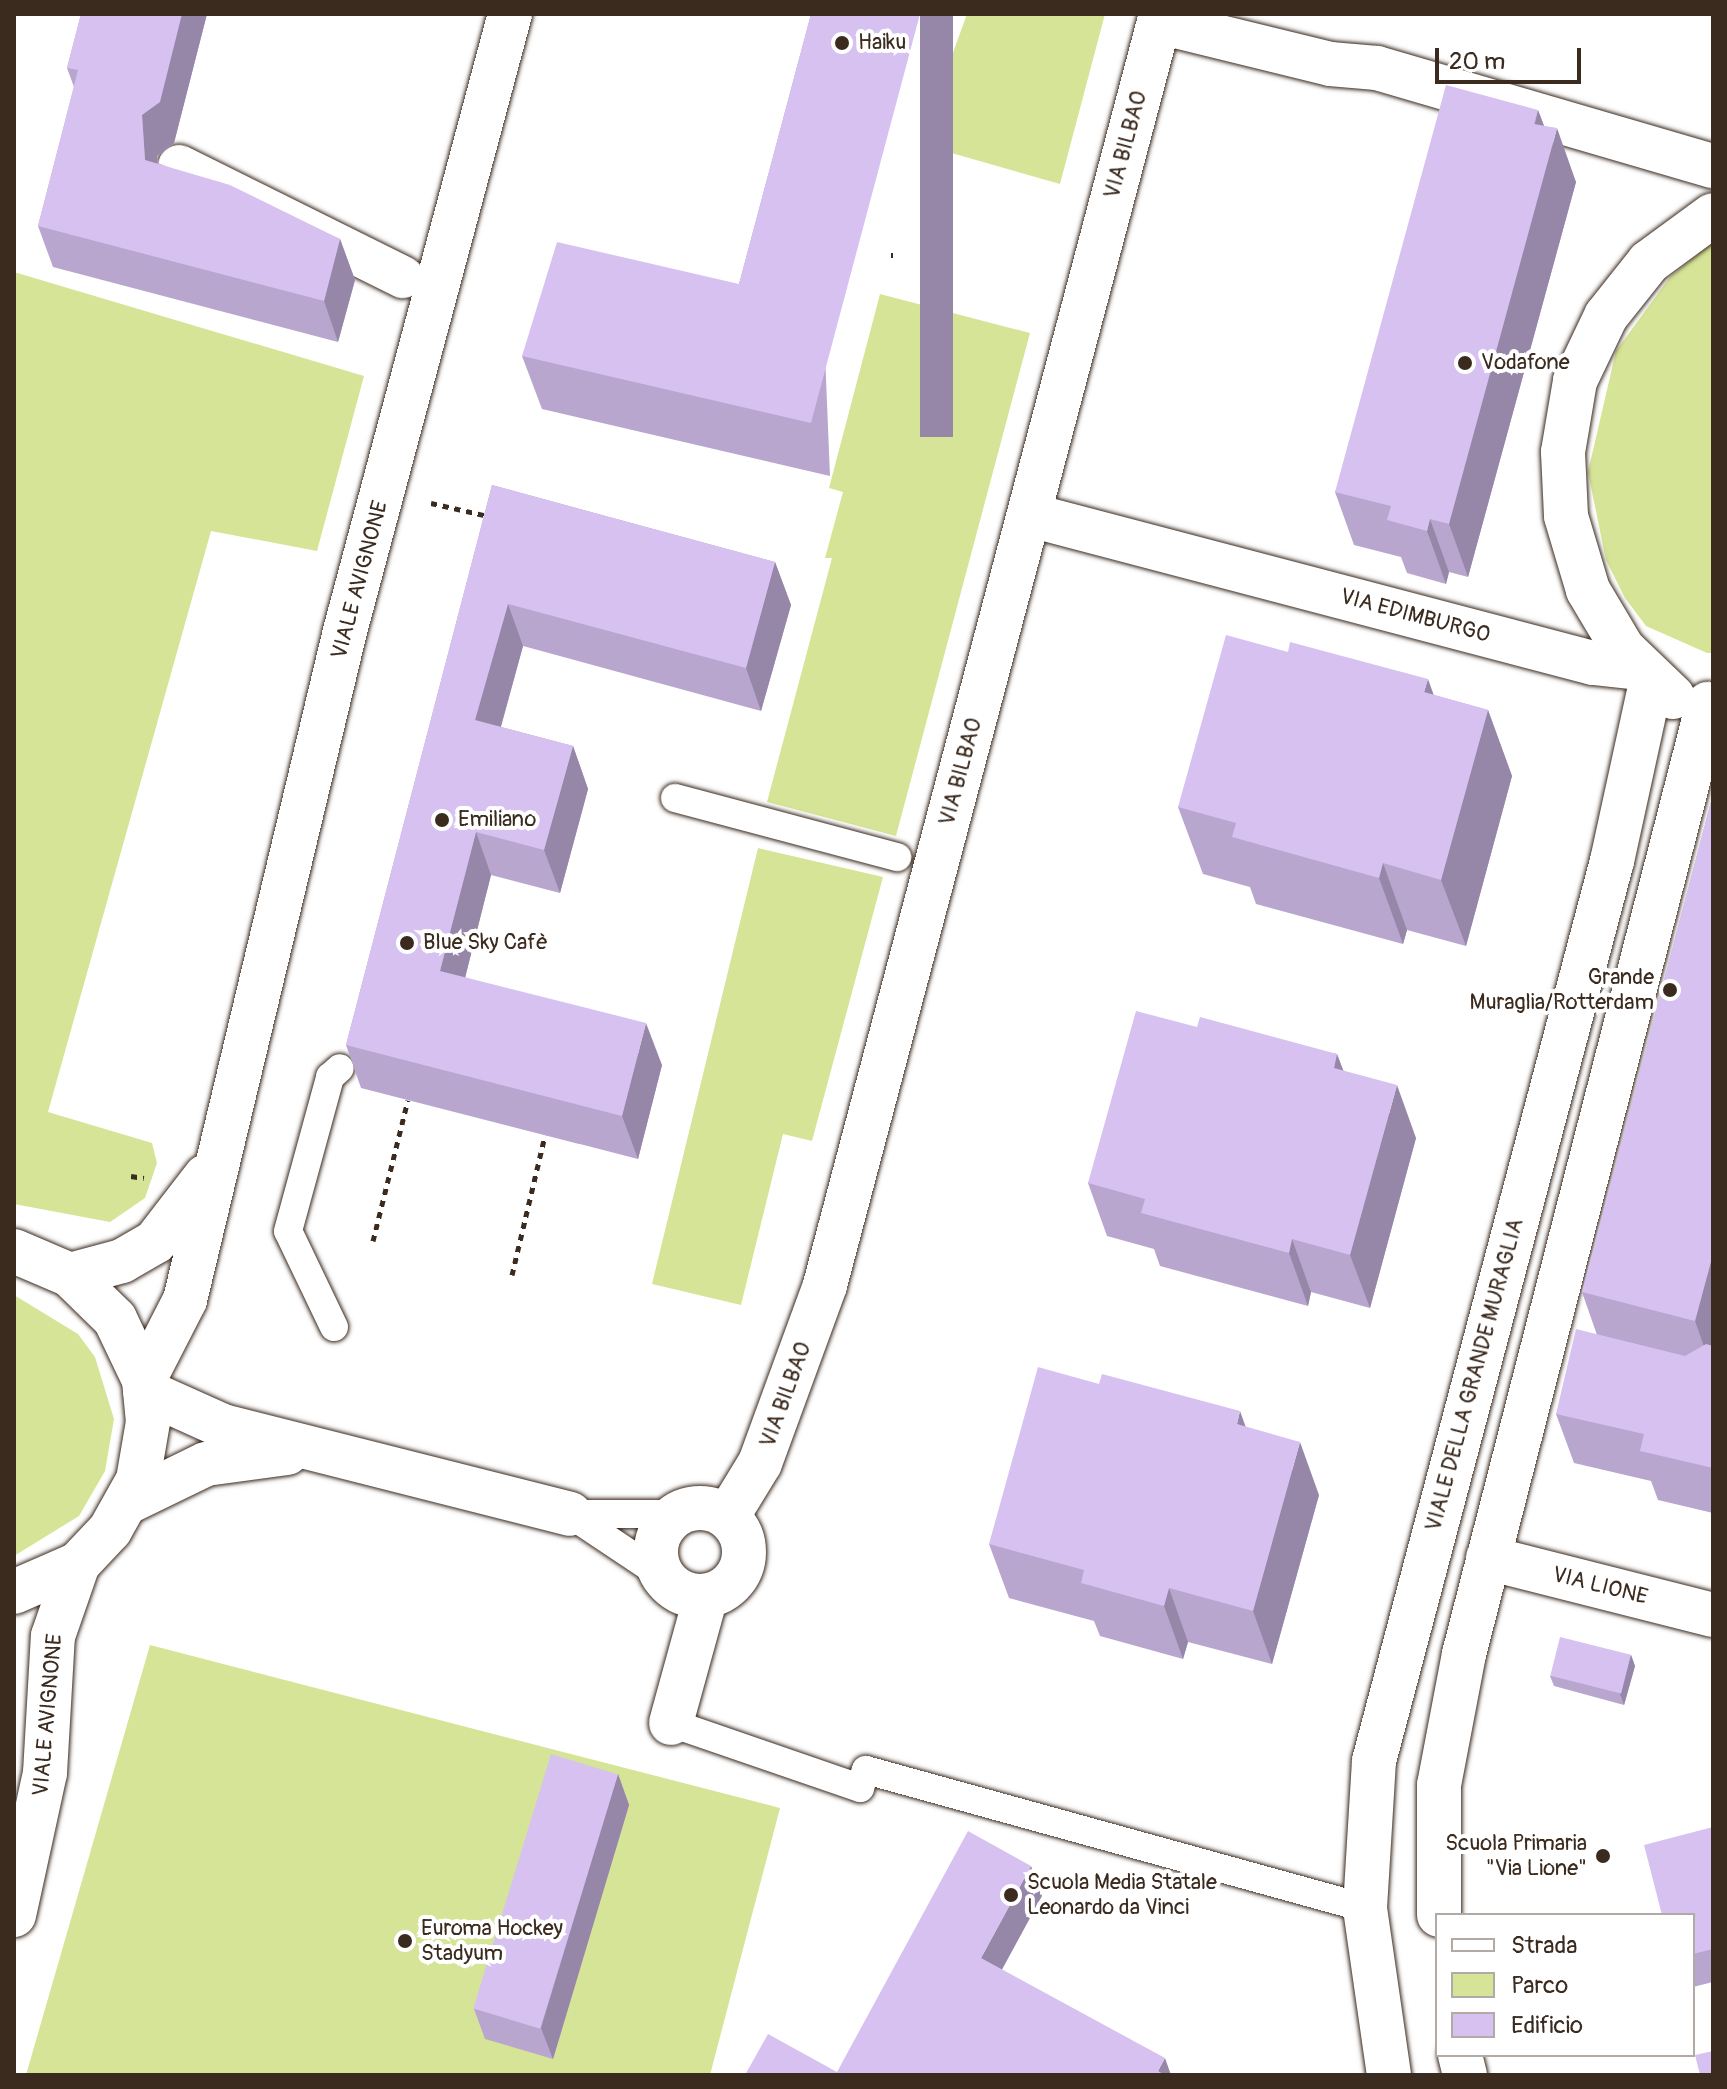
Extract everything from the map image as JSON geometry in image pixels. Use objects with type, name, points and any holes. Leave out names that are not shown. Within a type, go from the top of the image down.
[{"type":"street","name":"VIALE AVIGNONE","points":[[145,1386],[185,1300],[345,631],[510,14]]},
{"type":"street","points":[[1160,18],[1330,64],[1377,68],[1713,166]]},
{"type":"street","name":"VIA BILBAO","points":[[727,1517],[778,1420],[825,1285],[1160,18]]},
{"type":"street","points":[[179,166],[403,277]]},
{"type":"street","points":[[1439,1913],[1443,1753],[1488,1558],[1558,1352],[1711,703],[1678,700],[1645,675],[1598,609],[1570,540],[1566,423],[1581,365],[1617,299],[1665,248],[1713,215]]},
{"type":"street","name":"VIA EDIMBURGO","points":[[1030,515],[1645,675]]},
{"type":"street","name":"VIALE DELLA GRANDE MURAGLIA","points":[[1389,2075],[1365,1908],[1374,1761],[1615,847],[1645,675]]},
{"type":"street","name":"VIALE AVIGNONE","points":[[70,1275],[122,1261],[155,1242],[187,1206],[220,1149]]},
{"type":"street","points":[[14,1251],[70,1275],[115,1319],[145,1386],[146,1446],[128,1502],[78,1564],[14,1592]]},
{"type":"street","points":[[145,1386],[223,1426],[570,1514]]},
{"type":"street","points":[[128,1502],[206,1464],[326,1450]]},
{"type":"street","points":[[671,1723],[706,1596],[735,1579],[742,1563],[744,1546],[727,1517],[711,1509],[677,1514],[657,1541],[661,1575],[675,1588],[706,1596]]},
{"type":"street","name":"VIA LIONE","points":[[1488,1558],[1713,1615]]},
{"type":"street","name":"VIALE AVIGNONE","points":[[14,1915],[45,1773],[53,1636],[78,1564]]},
{"type":"lane","points":[[675,798],[897,857]]},
{"type":"lane","points":[[334,1327],[288,1231],[330,1077],[340,1068]]},
{"type":"lane","points":[[570,1514],[677,1514]]},
{"type":"lane","points":[[570,1514],[661,1575]]},
{"type":"lane","points":[[671,1723],[860,1788],[866,1770],[1365,1908]]},
{"type":"path","points":[[431,503],[498,518]]},
{"type":"path","points":[[373,1241],[408,1100]]},
{"type":"path","points":[[512,1275],[545,1135]]},
{"type":"green space","points":[[967,14],[1105,14],[1060,184],[920,144]]},
{"type":"green space","points":[[1713,242],[1713,653],[1707,653],[1646,626],[1625,598],[1606,560],[1588,472],[1616,351],[1670,277]]},
{"type":"green space","points":[[14,272],[364,376],[317,551],[211,531],[48,1112],[152,1143],[157,1163],[145,1198],[110,1222],[14,1204]]},
{"type":"green space","points":[[880,294],[1030,333],[896,836],[767,802],[832,558],[825,558],[843,492],[829,488]]},
{"type":"green space","points":[[758,848],[883,877],[812,1141],[783,1134],[741,1305],[652,1284]]},
{"type":"green space","points":[[14,1295],[78,1334],[95,1357],[114,1419],[105,1471],[79,1516],[14,1556]]},
{"type":"green space","name":"Euroma Hockey Stadyum","points":[[150,1645],[780,1808],[710,2075],[26,2075]]},
{"type":"building","points":[[81,14],[182,14],[160,102],[142,115],[145,160],[230,185],[340,239],[324,301],[38,226],[78,70],[67,68]]},
{"type":"building","points":[[811,14],[920,14],[811,423],[522,356],[557,242],[739,284]]},
{"type":"building","name":"Vodafone","points":[[1446,85],[1538,110],[1534,124],[1557,128],[1449,524],[1430,519],[1427,531],[1387,520],[1391,506],[1335,492]]},
{"type":"building","points":[[492,485],[775,562],[746,668],[508,604],[475,720],[573,746],[544,850],[476,832],[440,971],[646,1023],[622,1116],[346,1045]]},
{"type":"building","points":[[1226,635],[1288,652],[1290,642],[1428,679],[1424,692],[1488,710],[1441,880],[1383,863],[1379,878],[1232,837],[1236,823],[1178,807]]},
{"type":"building","points":[[1713,794],[1713,1254],[1695,1321],[1582,1292]]},
{"type":"building","points":[[1136,1011],[1197,1027],[1200,1017],[1337,1054],[1334,1068],[1397,1085],[1350,1255],[1292,1239],[1289,1253],[1141,1213],[1145,1199],[1088,1183]]},
{"type":"building","points":[[1576,1329],[1685,1356],[1706,1344],[1713,1346],[1713,1468],[1640,1451],[1644,1434],[1556,1414]]},
{"type":"building","points":[[1038,1367],[1099,1384],[1102,1374],[1240,1411],[1237,1424],[1300,1442],[1253,1611],[1169,1588],[1164,1606],[1081,1583],[1084,1570],[989,1544]]},
{"type":"building","points":[[1560,1637],[1631,1655],[1621,1693],[1550,1676]]},
{"type":"building","points":[[551,1754],[618,1774],[540,2029],[473,2008]]},
{"type":"building","points":[[1713,1827],[1713,1949],[1695,1954],[1695,1913],[1661,1913],[1644,1845]]},
{"type":"building","points":[[968,1831],[1031,1866],[981,1958],[1165,2058],[1158,2071],[1165,2075],[745,2075],[768,2034],[837,2072]]},
{"type":"building","points":[[1713,2051],[1713,2075],[1700,2075],[1695,2055]]},
{"type":"place","name":"Haiku","points":[[842,43]]},
{"type":"place","name":"Vodafone","points":[[1465,363]]},
{"type":"place","name":"Emiliano","points":[[442,820]]},
{"type":"place","name":"Blue Sky Cafè","points":[[407,943]]},
{"type":"place","name":"Grande Muraglia/Rotterdam","points":[[1670,990]]},
{"type":"place","name":"Scuola Primaria \"Via Lione\"","points":[[1603,1856]]},
{"type":"place","name":"Scuola Media Statale Leonardo da Vinci","points":[[1011,1895]]},
{"type":"place","name":"Euroma Hockey Stadyum","points":[[405,1941]]}]
